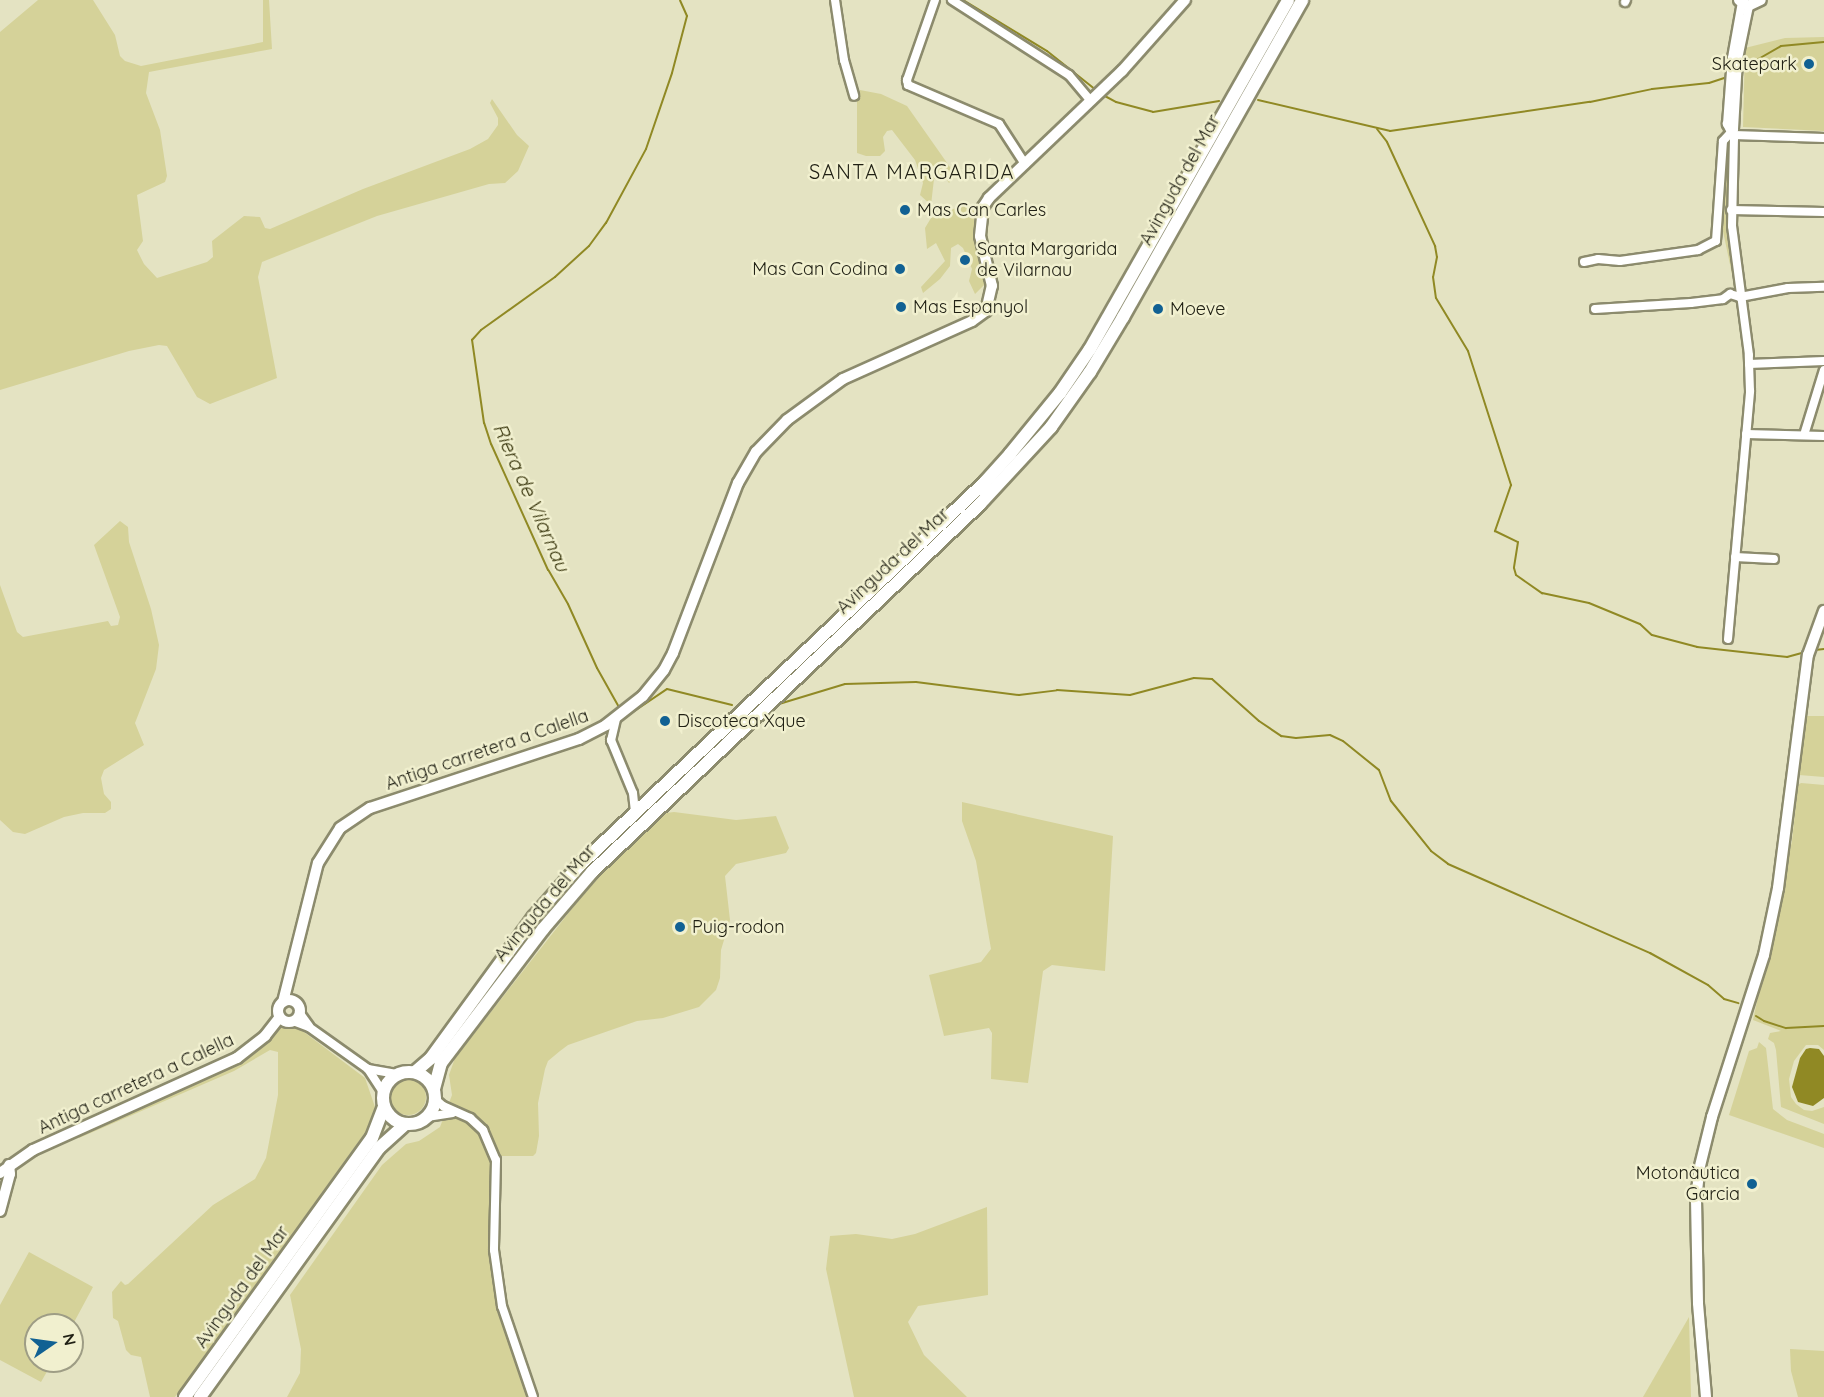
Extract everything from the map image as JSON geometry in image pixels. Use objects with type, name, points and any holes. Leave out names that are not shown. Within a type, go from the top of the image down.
[{"type":"main road","name":"Avinguda del Mar","points":[[415,1072],[431,1058],[542,909],[579,866],[985,482],[1060,393],[1090,349],[1288,0]]},
{"type":"main road","name":"Avinguda del Mar","points":[[434,1094],[441,1063],[543,929],[592,872],[980,504],[1051,427],[1123,317],[1302,0]]},
{"type":"main road","points":[[415,1072],[423,1075],[434,1094],[427,1117],[406,1124],[393,1119],[384,1107],[383,1092],[390,1078],[397,1074],[415,1072]]},
{"type":"main road","name":"Avinguda del Mar","points":[[185,1397],[372,1138],[384,1107]]},
{"type":"main road","name":"Avinguda del Mar","points":[[200,1397],[379,1148],[406,1124]]},
{"type":"street","points":[[835,0],[844,60],[854,96]]},
{"type":"street","points":[[934,0],[907,80],[908,85],[999,124],[1025,164]]},
{"type":"street","points":[[952,0],[1069,75],[1093,99]]},
{"type":"street","name":"Antiga carretera a Calella","points":[[283,1002],[318,863],[340,828],[370,808],[593,732],[617,718],[643,696],[668,663],[680,637],[738,483],[751,458],[762,444],[796,413],[843,379],[972,321],[986,311],[992,286],[980,236],[983,207],[1107,86],[1185,0]]},
{"type":"street","points":[[1733,75],[1748,2]]},
{"type":"street","points":[[1728,639],[1746,434],[1749,364],[1737,297],[1731,210],[1733,132],[1727,124],[1733,75],[1748,2]]},
{"type":"street","points":[[1584,262],[1598,259],[1620,261],[1648,258],[1698,250],[1713,245],[1719,234],[1723,141],[1733,132],[1824,138]]},
{"type":"street","points":[[1731,210],[1824,212]]},
{"type":"street","points":[[1595,309],[1721,300],[1730,294],[1737,297],[1788,288],[1824,287]]},
{"type":"street","points":[[1749,364],[1824,361]]},
{"type":"street","points":[[1804,435],[1824,370]]},
{"type":"street","points":[[1746,434],[1824,436]]},
{"type":"street","points":[[1735,557],[1774,559]]},
{"type":"street","points":[[1706,1397],[1698,1303],[1696,1202],[1699,1170],[1712,1117],[1764,954],[1778,888],[1799,713],[1809,652],[1824,611]]},
{"type":"street","points":[[611,740],[617,718]]},
{"type":"street","points":[[593,732],[602,733],[611,740],[633,793],[635,813]]},
{"type":"street","points":[[633,793],[643,798],[657,792]]},
{"type":"street","points":[[296,1016],[286,1021],[280,1017],[279,1007],[283,1002],[295,1002],[296,1016],[368,1069],[383,1092]]},
{"type":"street","name":"Antiga carretera a Calella","points":[[0,1173],[9,1165],[68,1133],[237,1058],[265,1036],[280,1017]]},
{"type":"street","points":[[368,1069],[397,1074]]},
{"type":"street","points":[[434,1094],[454,1112],[470,1118],[483,1131],[496,1160],[494,1250],[502,1306],[533,1397]]},
{"type":"street","points":[[427,1117],[454,1112]]},
{"type":"street","points":[[0,1211],[10,1174],[9,1165]]},
{"type":"shaded area","points":[[38,0],[93,0],[115,35],[120,56],[125,61],[141,66],[263,42],[263,0],[269,0],[272,49],[149,72],[146,93],[160,130],[167,176],[165,182],[137,195],[143,241],[137,250],[144,264],[157,278],[207,262],[213,257],[212,241],[244,216],[260,217],[265,228],[270,229],[363,189],[470,149],[488,139],[498,125],[498,118],[490,103],[492,99],[517,135],[529,146],[518,171],[505,183],[489,184],[377,216],[262,262],[258,277],[277,378],[210,404],[197,397],[167,346],[159,345],[129,351],[0,390],[0,32]]},
{"type":"shaded area","points":[[1292,0],[1297,0],[1098,349],[1043,427],[973,504],[686,773],[589,869],[430,1074],[422,1069],[565,887],[851,612],[1058,401]]},
{"type":"shaded area","points":[[1824,37],[1824,131],[1743,127],[1745,48],[1785,38]]},
{"type":"shaded area","points":[[860,90],[881,94],[907,106],[952,170],[954,177],[949,183],[944,176],[934,179],[931,205],[920,195],[923,183],[915,160],[892,130],[887,131],[883,137],[885,151],[880,156],[866,156],[857,153],[857,95]]},
{"type":"shaded area","points":[[1730,138],[1729,239],[1736,293],[1720,217],[1724,148]]},
{"type":"shaded area","points":[[966,204],[974,211],[975,233],[987,282],[975,294],[969,281],[972,269],[963,248],[958,244],[951,248],[950,266],[940,279],[923,293],[921,287],[945,261],[936,243],[927,249],[925,228],[931,218]]},
{"type":"shaded area","points":[[120,521],[128,527],[129,542],[151,609],[159,645],[156,669],[135,723],[144,745],[104,770],[101,778],[104,794],[111,802],[111,809],[105,813],[83,813],[64,817],[25,834],[13,832],[0,820],[0,585],[17,632],[23,637],[108,621],[111,626],[118,625],[120,617],[94,545]]},
{"type":"shaded area","points":[[1805,716],[1824,716],[1824,777],[1799,775]]},
{"type":"shaded area","points":[[1801,783],[1824,785],[1824,1050],[1818,1045],[1806,1045],[1794,1061],[1789,1079],[1791,1097],[1796,1104],[1804,1110],[1812,1111],[1824,1107],[1824,1124],[1781,1107],[1776,1050],[1774,1043],[1768,1039],[1770,1033],[1781,1031],[1753,1020],[1792,841],[1798,785]]},
{"type":"shaded area","points":[[962,802],[1113,836],[1105,971],[1052,965],[1043,971],[1028,1083],[991,1079],[992,1033],[989,1028],[944,1036],[929,975],[981,962],[991,949],[976,861],[962,821]]},
{"type":"shaded area","points":[[666,813],[736,820],[776,816],[789,848],[786,853],[736,864],[725,876],[730,920],[721,950],[720,978],[716,990],[699,1007],[663,1018],[637,1021],[568,1045],[560,1051],[548,1061],[545,1069],[538,1103],[539,1136],[536,1153],[533,1156],[501,1156],[496,1226],[503,1300],[531,1397],[287,1397],[300,1373],[301,1349],[290,1295],[382,1165],[406,1144],[419,1141],[440,1127],[452,1095],[449,1075],[455,1058],[574,906],[607,868]]},
{"type":"shaded area","points":[[292,1023],[365,1078],[375,1107],[372,1123],[175,1397],[150,1397],[141,1357],[131,1355],[126,1350],[118,1321],[113,1318],[112,1292],[121,1281],[125,1285],[128,1284],[213,1205],[255,1179],[266,1158],[278,1095],[278,1052],[270,1050],[234,1071],[79,1138],[76,1132],[229,1066],[278,1027]]},
{"type":"shaded area","points":[[1759,1042],[1766,1048],[1773,1109],[1787,1120],[1824,1134],[1824,1148],[1729,1115],[1749,1051],[1757,1048]]},
{"type":"shaded area","points":[[1806,1049],[1819,1049],[1824,1056],[1824,1098],[1813,1106],[1798,1102],[1792,1087],[1800,1058]]},
{"type":"shaded area","points":[[408,1079],[421,1084],[426,1097],[421,1110],[408,1115],[395,1110],[390,1097],[395,1084]]},
{"type":"shaded area","points":[[987,1207],[988,1295],[918,1306],[908,1322],[924,1355],[967,1397],[854,1397],[826,1269],[830,1236],[856,1234],[892,1239],[915,1234]]},
{"type":"shaded area","points":[[29,1252],[93,1287],[79,1313],[24,1313],[24,1373],[0,1360],[0,1305]]},
{"type":"shaded area","points":[[1689,1317],[1691,1397],[1643,1397]]},
{"type":"shaded area","points":[[1790,1349],[1824,1351],[1824,1397],[1798,1397],[1791,1371]]},
{"type":"shaded area","points":[[24,1373],[46,1373],[41,1382]]},
{"type":"waterway","name":"Riera de Vilarnau","points":[[620,709],[597,668],[568,604],[548,570],[491,444],[484,423],[472,340],[481,330],[555,277],[589,246],[606,223],[646,149],[672,73],[687,16],[680,0]]},
{"type":"waterway","points":[[963,0],[1047,51],[1096,90]]},
{"type":"waterway","points":[[1741,69],[1781,46],[1824,42]]},
{"type":"waterway","points":[[1258,100],[1390,131],[1590,102],[1652,89],[1709,83],[1728,77]]},
{"type":"waterway","points":[[1103,95],[1116,102],[1153,112],[1219,101]]},
{"type":"waterway","points":[[1377,129],[1387,142],[1435,246],[1437,257],[1433,277],[1436,298],[1468,351],[1511,485],[1495,531],[1518,542],[1514,568],[1516,575],[1542,593],[1589,603],[1640,624],[1652,635],[1697,647],[1787,657],[1806,652]]},
{"type":"waterway","points":[[1815,650],[1824,649]]},
{"type":"waterway","points":[[759,721],[779,704],[845,684],[916,682],[1019,695],[1057,690],[1130,695],[1194,678],[1212,679],[1259,721],[1281,736],[1296,738],[1330,735],[1343,741],[1379,770],[1391,801],[1431,851],[1448,864],[1650,953],[1708,985],[1724,999],[1738,1003]]},
{"type":"waterway","name":"Riera de Vilarnau","points":[[627,716],[667,689],[732,705]]},
{"type":"waterway","points":[[1756,1016],[1786,1028],[1824,1026]]},
{"type":"place","name":"Skatepark","points":[[1809,64]]},
{"type":"place","name":"Mas Can Carles","points":[[905,210]]},
{"type":"place","name":"Santa Margarida de Vilarnau","points":[[965,260]]},
{"type":"place","name":"Mas Can Codina","points":[[900,269]]},
{"type":"place","name":"Mas Espanyol","points":[[901,307]]},
{"type":"place","name":"Moeve","points":[[1158,309]]},
{"type":"place","name":"Discoteca Xque","points":[[665,721]]},
{"type":"place","name":"Puig-rodon","points":[[680,927]]},
{"type":"place","name":"Motonàutica Garcia","points":[[1752,1184]]},
{"type":"district","name":"SANTA MARGARIDA","points":[[912,171]]}]
